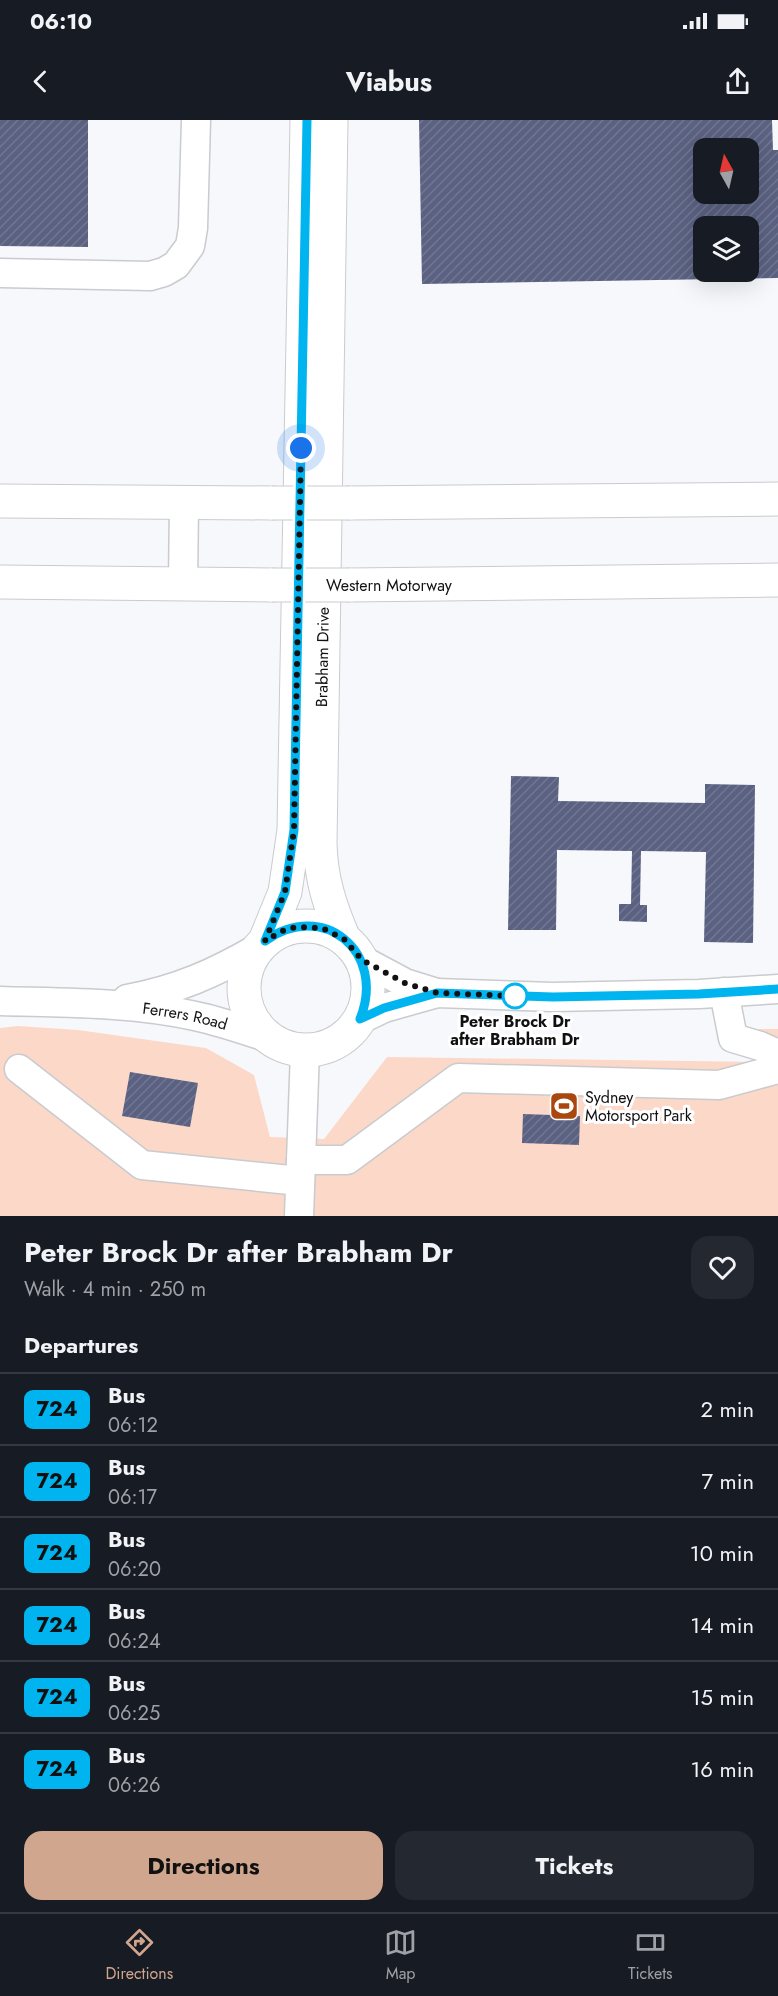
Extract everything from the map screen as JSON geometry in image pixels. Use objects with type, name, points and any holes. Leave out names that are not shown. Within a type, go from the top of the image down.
[{"type":"main road","name":"Brabham Drive","points":[[261,945],[285,892],[294,830],[307,120]]},
{"type":"main road","name":"Brabham Drive","points":[[331,120],[320,844],[321,868],[326,894],[353,950]]},
{"type":"main road","points":[[0,501],[350,503],[778,499]]},
{"type":"main road","name":"Western Motorway","points":[[0,582],[350,585],[778,580]]},
{"type":"main road","points":[[298,927],[322,928],[353,950],[367,975],[368,990],[366,1005],[353,1030],[325,1047],[305,1051],[284,1047],[266,1037],[250,1018],[243,994],[246,970],[261,945],[275,934],[298,927]]},
{"type":"street","points":[[0,273],[150,276],[176,265],[190,246],[193,228],[196,120]]},
{"type":"street","points":[[183,584],[184,503]]},
{"type":"street","name":"Ferrers Road","points":[[101,1004],[192,982],[220,970],[261,945]]},
{"type":"street","points":[[353,950],[405,983],[437,993],[553,997],[778,989]]},
{"type":"street","points":[[724,992],[733,1038],[778,1054]]},
{"type":"street","points":[[360,1019],[384,1008],[437,993]]},
{"type":"street","name":"Ferrers Road","points":[[0,1001],[101,1004],[194,1016],[266,1037]]},
{"type":"street","points":[[299,1216],[305,1051]]},
{"type":"street","points":[[19,1069],[142,1165],[301,1171],[347,1160],[458,1078],[719,1085],[778,1069]]},
{"type":"shaded area","name":"Sydney Motorsport Park","points":[[18,1026],[78,1030],[206,1048],[254,1075],[270,1137],[324,1139],[387,1057],[760,1062],[759,1029],[778,1029],[778,1216],[0,1216],[0,1028]]},
{"type":"building","points":[[0,120],[88,120],[88,247],[0,246]]},
{"type":"building","points":[[419,120],[772,120],[773,150],[778,150],[778,278],[759,278],[759,216],[693,216],[693,279],[422,284]]},
{"type":"building","points":[[511,776],[559,777],[558,801],[705,803],[705,784],[755,785],[753,943],[704,942],[706,852],[641,851],[640,905],[647,905],[647,922],[619,921],[619,904],[631,904],[632,851],[557,850],[556,930],[508,930]]},
{"type":"building","points":[[130,1072],[198,1083],[190,1127],[122,1116]]},
{"type":"building","points":[[523,1114],[580,1116],[579,1145],[522,1143]]},
{"type":"bus line","name":"724","points":[[307,120],[294,830],[285,892],[265,941],[286,929],[310,926],[334,932],[344,939],[357,952],[367,975],[366,1005],[360,1019],[384,1008],[437,993],[553,997],[699,994],[778,989]]},
{"type":"place","name":"Peter Brock Dr after Brabham Dr","points":[[515,996]]},
{"type":"place","name":"Sydney Motorsport Park","points":[[564,1106]]},
{"type":"route","points":[[301,448],[294,830],[285,892],[265,941],[286,929],[310,926],[322,928],[344,939],[362,960],[405,983],[437,993],[515,996]]}]
